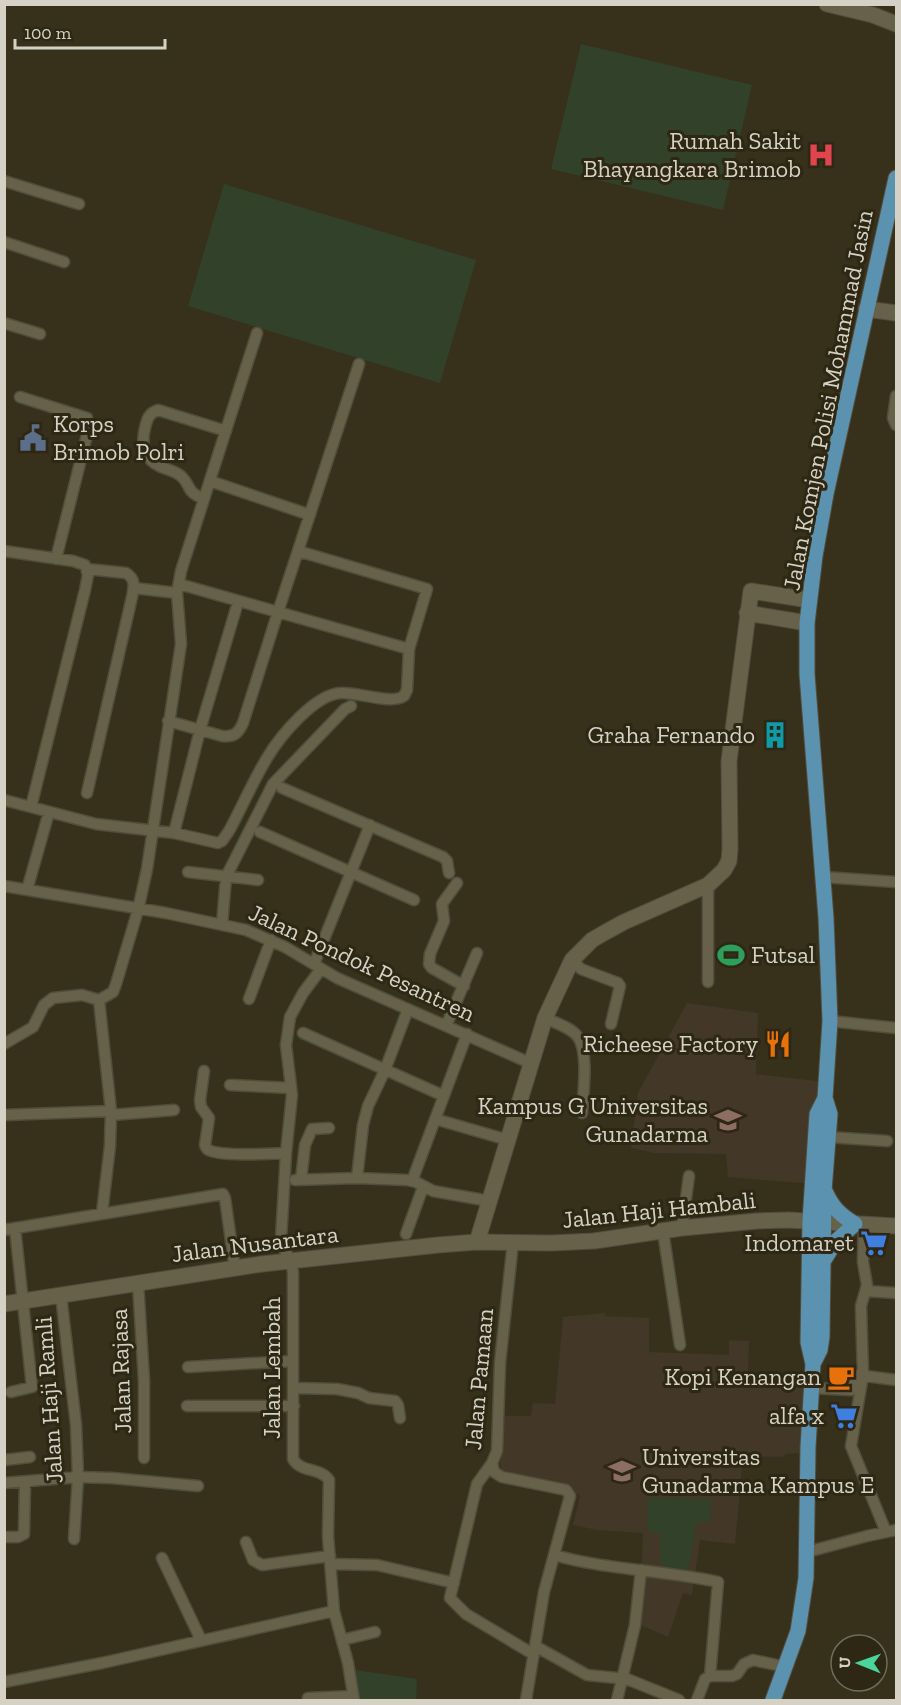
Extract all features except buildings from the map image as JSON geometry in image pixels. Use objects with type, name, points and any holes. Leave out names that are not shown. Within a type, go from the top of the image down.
[{"type":"main road","name":"Jalan Komjen Polisi Mohammad Jasin","points":[[773,1701],[786,1667],[801,1615],[807,1552],[807,1447],[811,1388],[813,1365],[821,1345],[823,1263],[817,1222],[824,1191],[830,1114],[825,1098],[830,1021],[823,878],[808,703],[807,622],[819,530],[866,309],[897,178]]},
{"type":"main road","name":"Jalan Komjen Polisi Mohammad Jasin","points":[[813,1365],[808,1342],[817,1222],[817,1114],[825,1098]]},
{"type":"main road","points":[[823,1263],[836,1241],[860,1225],[842,1216],[831,1204],[824,1191]]},
{"type":"street","points":[[827,4],[897,24]]},
{"type":"street","points":[[4,181],[79,204]]},
{"type":"street","points":[[4,242],[64,262]]},
{"type":"street","points":[[866,309],[897,313]]},
{"type":"street","points":[[4,324],[40,334]]},
{"type":"street","points":[[4,1044],[33,1027],[44,1005],[53,998],[82,995],[99,1000],[113,992],[145,880],[181,644],[178,589],[181,571],[257,333]]},
{"type":"street","points":[[168,721],[230,737],[239,731],[359,364]]},
{"type":"street","points":[[897,396],[893,418],[897,425]]},
{"type":"street","points":[[20,397],[87,418],[88,431],[56,559]]},
{"type":"street","points":[[204,499],[194,494],[180,475],[158,466],[148,458],[143,438],[147,422],[150,414],[158,410],[226,431]]},
{"type":"street","points":[[210,481],[310,515]]},
{"type":"street","points":[[4,551],[80,562],[87,568],[126,573],[132,576],[134,588],[87,793]]},
{"type":"street","points":[[4,800],[96,824],[174,833],[213,843],[222,841],[268,756],[297,722],[321,699],[331,694],[352,693],[394,699],[404,696],[407,690],[409,649],[427,589],[298,551]]},
{"type":"street","points":[[31,807],[86,590],[87,568]]},
{"type":"street","points":[[134,588],[178,589],[238,602],[409,649]]},
{"type":"street","points":[[477,1242],[544,1018],[572,960],[592,940],[604,933],[708,885],[724,870],[729,861],[729,761],[751,591],[809,600]]},
{"type":"street","points":[[174,833],[238,602]]},
{"type":"street","points":[[747,613],[807,622]]},
{"type":"street","points":[[222,925],[226,877],[273,784],[351,706]]},
{"type":"street","points":[[282,788],[443,857],[447,861],[449,873]]},
{"type":"street","points":[[27,890],[49,812]]},
{"type":"street","points":[[292,1262],[283,1248],[281,1239],[285,1154],[291,1115],[291,1088],[286,1055],[290,1017],[318,967],[350,873],[370,825]]},
{"type":"street","points":[[260,832],[414,900]]},
{"type":"street","points":[[188,872],[258,880]]},
{"type":"street","points":[[823,878],[897,882]]},
{"type":"street","points":[[457,883],[442,904],[444,921],[429,960],[432,968],[464,986]]},
{"type":"street","points":[[708,885],[708,982]]},
{"type":"street","name":"Jalan Pondok Pesantren","points":[[4,886],[246,930],[271,940],[337,978],[531,1063]]},
{"type":"street","points":[[249,999],[271,940]]},
{"type":"street","points":[[446,1026],[477,953]]},
{"type":"street","points":[[572,960],[581,969],[618,983],[620,986],[612,1024]]},
{"type":"street","points":[[99,1000],[111,1113],[110,1146],[102,1213]]},
{"type":"street","points":[[357,1178],[363,1125],[368,1106],[385,1070],[408,1009]]},
{"type":"street","points":[[544,1018],[564,1027],[578,1038],[583,1057],[582,1113]]},
{"type":"street","points":[[830,1021],[897,1028]]},
{"type":"street","points":[[303,1033],[444,1096]]},
{"type":"street","points":[[412,1180],[467,1034]]},
{"type":"street","points":[[204,1071],[200,1100],[201,1107],[209,1118],[206,1148],[214,1152],[285,1154]]},
{"type":"street","points":[[230,1085],[291,1088]]},
{"type":"street","points":[[4,1115],[174,1110]]},
{"type":"street","points":[[435,1119],[508,1140]]},
{"type":"street","points":[[329,1128],[315,1127],[310,1131],[298,1180],[357,1178],[412,1180],[433,1191],[489,1202]]},
{"type":"street","points":[[828,1137],[887,1141]]},
{"type":"street","points":[[682,1228],[689,1176]]},
{"type":"street","points":[[406,1234],[423,1186]]},
{"type":"street","points":[[11,1392],[32,1387],[10,1229],[223,1194],[235,1269]]},
{"type":"street","name":"Jalan Haji Hambali","points":[[513,1242],[572,1242],[741,1222],[817,1222],[897,1226]]},
{"type":"street","points":[[807,1552],[891,1531],[850,1446],[863,1375],[861,1306],[867,1278],[860,1225]]},
{"type":"street","points":[[663,1231],[680,1345]]},
{"type":"street","name":"Jalan Nusantara","points":[[4,1304],[235,1269],[403,1248],[477,1242],[513,1242]]},
{"type":"street","name":"Jalan Pamaan","points":[[454,1583],[477,1484],[492,1463],[497,1451],[501,1356],[513,1242]]},
{"type":"street","name":"Jalan Lembah","points":[[292,1262],[294,1462],[303,1469],[324,1474],[329,1480],[328,1536],[334,1611],[348,1663],[354,1698]]},
{"type":"street","name":"Jalan Rajasa","points":[[138,1283],[144,1380],[144,1458]]},
{"type":"street","points":[[866,1291],[897,1293]]},
{"type":"street","name":"Jalan Haji Ramli","points":[[61,1295],[76,1425],[78,1477],[74,1539]]},
{"type":"street","points":[[188,1367],[293,1361]]},
{"type":"street","points":[[811,1388],[851,1390],[856,1376],[863,1375],[897,1380]]},
{"type":"street","points":[[294,1388],[337,1389],[358,1393],[369,1398],[395,1401],[400,1418]]},
{"type":"street","points":[[187,1406],[294,1406]]},
{"type":"street","points":[[4,1460],[30,1457]]},
{"type":"street","points":[[492,1463],[494,1472],[502,1477],[570,1493],[544,1592],[526,1701]]},
{"type":"street","points":[[4,1483],[78,1477],[198,1486]]},
{"type":"street","points":[[4,1537],[18,1537],[24,1534],[25,1482]]},
{"type":"street","points":[[246,1542],[253,1560],[262,1565],[331,1560],[377,1565],[454,1583],[450,1598],[466,1614],[534,1650],[587,1676],[623,1678],[679,1701]]},
{"type":"street","points":[[554,1555],[579,1562],[687,1575],[718,1582],[710,1676]]},
{"type":"street","points":[[162,1558],[201,1640]]},
{"type":"street","points":[[617,1701],[635,1625],[641,1570]]},
{"type":"street","points":[[4,1682],[102,1663],[334,1611]]},
{"type":"street","points":[[342,1640],[375,1632]]},
{"type":"street","points":[[701,1698],[705,1679],[710,1676],[732,1676],[737,1674],[744,1664],[753,1660],[786,1667]]},
{"type":"street","points":[[308,1698],[354,1698]]},
{"type":"shaded area","name":"Kampus G Universitas Gunadarma","points":[[687,1003],[758,1013],[756,1074],[825,1082],[814,1184],[728,1177],[726,1154],[655,1153],[631,1148],[638,1093]]},
{"type":"shaded area","name":"Universitas Gunadarma Kampus E","points":[[605,1313],[605,1316],[649,1318],[649,1352],[729,1355],[729,1340],[749,1341],[748,1374],[806,1373],[802,1453],[786,1454],[782,1457],[743,1456],[735,1544],[700,1540],[692,1595],[683,1593],[668,1637],[639,1624],[643,1533],[597,1530],[573,1525],[580,1496],[578,1494],[504,1477],[500,1464],[503,1416],[531,1416],[533,1403],[555,1404],[563,1317]]},
{"type":"green space","points":[[581,44],[752,85],[723,210],[551,169]]},
{"type":"green space","points":[[224,184],[476,260],[440,383],[188,306]]},
{"type":"green space","points":[[651,1497],[711,1500],[710,1520],[696,1524],[688,1571],[662,1568],[660,1565],[660,1534],[647,1529],[648,1500]]},
{"type":"green space","points":[[348,1669],[417,1679],[416,1700],[355,1700]]},
{"type":"place","name":"Rumah Sakit Bhayangkara Brimob","points":[[821,155]]},
{"type":"place","name":"Korps Brimob Polri","points":[[33,438]]},
{"type":"place","name":"Graha Fernando","points":[[775,735]]},
{"type":"place","name":"Futsal","points":[[731,955]]},
{"type":"place","name":"Richeese Factory","points":[[778,1044]]},
{"type":"place","name":"Kampus G Universitas Gunadarma","points":[[728,1120]]},
{"type":"place","name":"Indomaret","points":[[874,1243]]},
{"type":"place","name":"Kopi Kenangan","points":[[841,1377]]},
{"type":"place","name":"alfa x","points":[[844,1416]]},
{"type":"place","name":"Universitas Gunadarma Kampus E","points":[[622,1471]]}]
